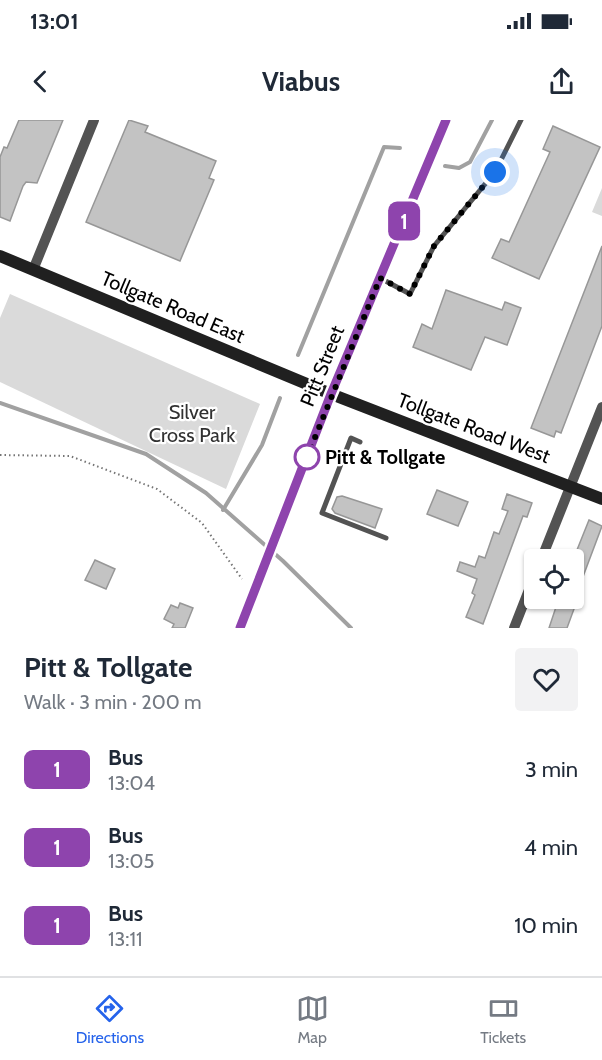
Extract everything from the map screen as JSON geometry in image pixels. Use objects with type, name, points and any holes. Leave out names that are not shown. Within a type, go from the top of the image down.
[{"type":"street","points":[[33,270],[94,120]]},
{"type":"street","name":"Pitt Street","points":[[240,628],[331,394],[446,120]]},
{"type":"street","name":"Tollgate Road East","points":[[0,256],[331,394]]},
{"type":"street","name":"Tollgate Road West","points":[[331,394],[602,499]]},
{"type":"street","points":[[546,549],[602,407]]},
{"type":"street","points":[[514,628],[524,602]]},
{"type":"lane","points":[[380,278],[410,294],[434,246],[495,172],[521,120]]},
{"type":"lane","points":[[360,442],[351,438],[322,513],[386,538]]},
{"type":"path","points":[[0,455],[70,456],[157,489],[202,523],[242,579]]},
{"type":"green space","points":[[602,188],[602,216],[592,212]]},
{"type":"green space","name":"Silver Cross Park","points":[[10,294],[260,404],[226,489],[0,382],[0,318]]},
{"type":"building","points":[[19,120],[63,120],[37,183],[26,182],[23,186],[10,221],[0,217],[0,157],[4,147],[7,148]]},
{"type":"building","points":[[129,120],[148,126],[145,132],[216,161],[209,178],[214,180],[180,261],[86,222]]},
{"type":"building","points":[[553,126],[600,147],[539,279],[492,258],[501,239],[509,242],[550,152],[543,149]]},
{"type":"building","points":[[602,246],[602,326],[561,433],[556,431],[554,437],[531,428]]},
{"type":"building","points":[[446,290],[502,310],[505,302],[521,308],[507,345],[485,337],[471,370],[413,347],[422,324],[432,329]]},
{"type":"building","points":[[437,490],[468,502],[458,526],[427,514]]},
{"type":"building","points":[[507,494],[532,503],[527,517],[523,516],[483,624],[466,617],[475,595],[472,593],[477,579],[457,571],[460,562],[475,567],[479,556],[485,558],[494,532],[499,534],[508,511],[502,509]]},
{"type":"building","points":[[342,496],[382,509],[375,528],[335,513],[332,509],[337,497]]},
{"type":"building","points":[[589,520],[602,526],[584,574],[584,549],[577,549]]},
{"type":"building","points":[[95,560],[115,569],[106,589],[85,580]]},
{"type":"building","points":[[180,603],[193,608],[185,628],[172,628],[174,624],[164,619],[171,605],[178,608]]},
{"type":"building","points":[[555,609],[574,609],[567,628],[549,628]]},
{"type":"waterway","points":[[445,166],[459,168],[470,162],[492,120]]},
{"type":"waterway","points":[[298,355],[384,147],[400,148]]},
{"type":"waterway","points":[[223,510],[262,445],[280,398]]},
{"type":"waterway","points":[[0,403],[146,454],[206,493],[283,561],[351,628]]},
{"type":"bus line","name":"1","points":[[240,628],[331,394],[446,120]]},
{"type":"place","name":"Pitt & Tollgate","points":[[307,457]]},
{"type":"route","points":[[307,457],[380,278],[410,294],[434,246],[495,172]]}]
